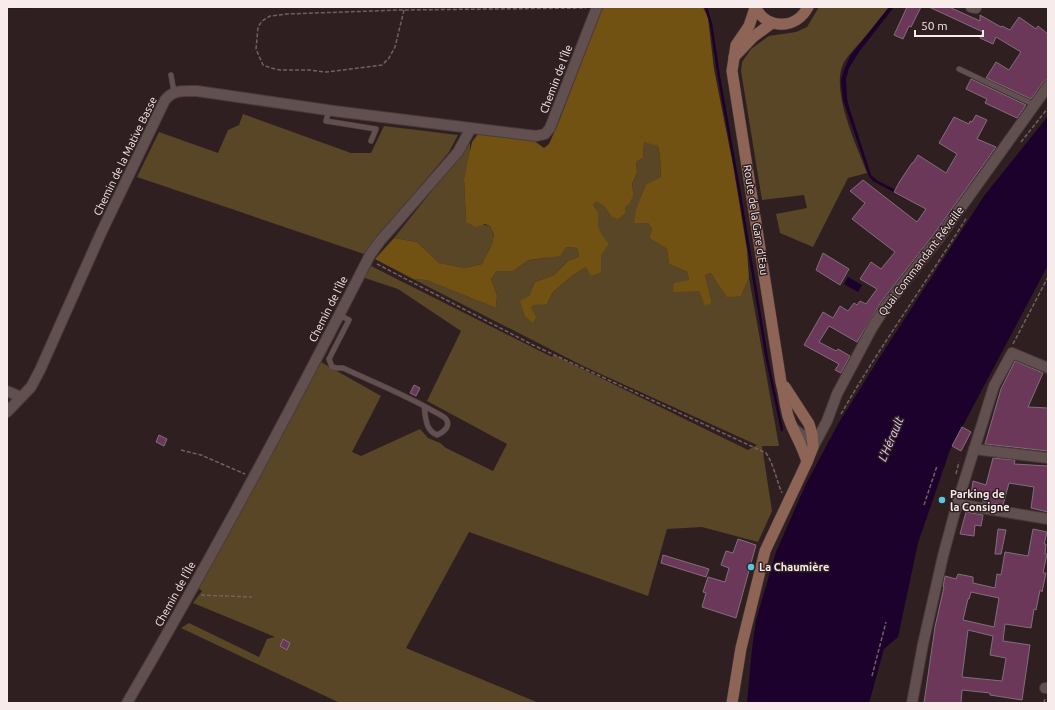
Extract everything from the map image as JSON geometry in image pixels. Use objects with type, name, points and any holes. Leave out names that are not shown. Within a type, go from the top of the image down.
[{"type":"main road","points":[[755,8],[763,18],[772,23],[782,25],[801,18],[808,7]]},
{"type":"main road","name":"Route de la Gare d'Eau","points":[[755,8],[749,26],[736,45],[732,71],[781,382],[792,427],[803,449],[807,462]]},
{"type":"main road","points":[[733,57],[753,37],[772,23]]},
{"type":"main road","name":"Route de la Gare d'Eau","points":[[781,382],[809,424],[814,442]]},
{"type":"main road","points":[[732,703],[741,648],[765,551],[807,462],[814,442]]},
{"type":"street","points":[[972,7],[976,7]]},
{"type":"street","name":"Chemin de l'Île","points":[[127,703],[189,594],[368,260],[380,241],[458,152],[471,128],[536,136],[545,134],[550,128],[596,8]]},
{"type":"street","name":"Quai Commandant Réveille","points":[[814,442],[827,420],[837,394],[872,328],[886,306],[939,238],[1048,86]]},
{"type":"street","name":"Chemin de la Mative Basse","points":[[7,412],[31,387],[40,370],[101,233],[170,93],[197,91],[471,128]]},
{"type":"street","points":[[912,703],[922,644],[943,556],[957,504],[994,386],[1012,353],[1048,368]]},
{"type":"street","points":[[7,391],[21,397]]},
{"type":"street","points":[[792,427],[802,436],[814,442]]},
{"type":"street","points":[[974,450],[1048,458]]},
{"type":"street","points":[[957,504],[1048,519]]},
{"type":"lane","points":[[960,68],[1035,105]]},
{"type":"lane","points":[[171,75],[174,92]]},
{"type":"lane","points":[[329,110],[326,120],[376,128],[371,141]]},
{"type":"lane","points":[[339,315],[349,320],[329,359],[332,367],[343,368],[424,406],[445,417],[448,423],[443,433],[437,435],[431,432],[427,424],[424,406]]},
{"type":"path","points":[[404,10],[395,47],[389,58],[382,65],[326,72],[309,70],[280,70],[263,65],[256,49],[258,27],[262,21],[270,16],[404,10],[596,8]]},
{"type":"path","points":[[1018,145],[1048,108]]},
{"type":"path","points":[[838,419],[855,389],[899,320],[942,258],[967,217]]},
{"type":"path","points":[[368,260],[533,345],[766,453],[772,461],[781,492],[788,503]]},
{"type":"path","points":[[1036,300],[1048,277]]},
{"type":"path","points":[[181,450],[201,455],[253,477]]},
{"type":"path","points":[[924,505],[937,466]]},
{"type":"path","points":[[189,594],[252,597]]},
{"type":"path","points":[[872,676],[886,622]]},
{"type":"shaded area","points":[[602,7],[703,7],[708,18],[714,69],[733,165],[747,250],[749,278],[741,296],[727,297],[711,273],[705,275],[712,303],[705,306],[699,291],[673,292],[674,283],[689,280],[687,272],[669,264],[667,249],[649,238],[652,229],[648,223],[634,223],[636,210],[646,185],[661,177],[658,146],[644,142],[643,158],[636,162],[637,172],[632,184],[634,194],[629,204],[625,207],[625,214],[619,219],[612,217],[606,208],[597,201],[593,204],[598,212],[598,225],[602,235],[609,244],[601,255],[601,272],[591,276],[586,267],[573,275],[553,292],[547,304],[533,305],[531,308],[536,317],[533,323],[525,316],[520,301],[529,296],[535,282],[554,275],[568,261],[579,257],[577,248],[566,247],[560,256],[529,260],[513,271],[497,271],[491,279],[497,295],[496,308],[426,280],[413,279],[375,259],[394,238],[417,242],[439,263],[465,268],[482,264],[492,244],[494,235],[490,226],[485,224],[476,227],[466,222],[464,179],[472,142],[478,134],[533,140],[544,148],[549,144],[560,119]]},
{"type":"shaded area","points":[[819,7],[889,7],[848,56],[841,70],[840,84],[846,116],[867,173],[848,178],[813,247],[780,233],[776,214],[807,208],[804,195],[762,200],[741,71],[742,62],[751,49],[769,36],[796,32],[807,27]]},
{"type":"shaded area","points":[[243,114],[351,153],[371,153],[384,126],[458,135],[449,152],[364,254],[137,177],[159,132],[218,153],[228,130],[239,125]]},
{"type":"shaded area","points":[[644,141],[658,146],[661,177],[634,223],[648,223],[652,229],[649,238],[667,249],[669,264],[687,272],[689,280],[699,291],[705,305],[712,303],[705,275],[711,273],[741,296],[749,278],[779,446],[762,446],[772,511],[758,542],[702,527],[667,529],[648,596],[469,532],[406,648],[539,703],[340,703],[181,628],[189,623],[259,657],[267,639],[275,637],[193,603],[202,591],[197,587],[227,528],[321,362],[381,396],[352,452],[361,456],[420,429],[428,438],[493,471],[507,444],[427,401],[461,331],[398,289],[362,277],[371,266],[552,357],[554,355],[748,450],[757,445],[583,366],[413,279],[426,280],[496,308],[497,295],[491,279],[497,271],[513,271],[529,260],[546,258],[566,247],[577,248],[579,257],[568,261],[554,275],[535,282],[529,296],[531,308],[533,304],[547,304],[553,292],[573,275],[586,267],[601,254],[609,244],[602,236],[598,225],[598,212],[593,204],[597,200],[619,219],[625,214],[625,207],[634,194],[632,184],[637,172],[636,162],[643,158]]},
{"type":"shaded area","points":[[470,143],[470,155],[464,179],[466,221],[490,226],[494,236],[492,244],[482,264],[465,268],[439,263],[417,242],[394,238]]},
{"type":"water","points":[[889,7],[894,7],[859,52],[849,68],[846,79],[847,98],[871,175],[878,181],[908,196],[906,199],[873,181],[869,176],[843,100],[841,80],[850,56]]},
{"type":"water","name":"L'Hérault","points":[[1048,116],[1048,265],[950,450],[918,543],[898,637],[884,649],[869,703],[747,703],[756,620],[776,552],[806,484],[838,424],[984,196]]},
{"type":"water","points":[[848,277],[862,285],[858,292],[844,284]]},
{"type":"building","points":[[907,7],[921,7],[903,39],[894,35]]},
{"type":"building","points":[[929,7],[949,7],[980,21],[980,15],[1001,27],[1002,26],[1010,30],[1019,17],[1036,29],[1038,26],[1048,34],[1048,79],[1043,82],[1031,99],[986,78],[996,62],[1009,70],[1021,52],[996,37],[993,44],[980,38],[983,32]]},
{"type":"building","points":[[971,79],[1026,105],[1017,118],[985,103],[987,99],[966,89]]},
{"type":"building","points":[[976,115],[987,120],[977,139],[996,147],[934,234],[881,302],[857,342],[829,326],[819,342],[836,351],[838,349],[850,356],[841,373],[835,370],[839,364],[804,345],[823,312],[833,318],[840,306],[848,311],[854,303],[857,305],[860,301],[866,304],[877,289],[860,279],[871,262],[881,269],[895,252],[852,219],[865,203],[850,191],[863,180],[917,222],[926,209],[894,192],[900,181],[918,155],[946,173],[957,154],[939,143],[954,117],[969,124]]},
{"type":"building","points":[[823,253],[849,269],[840,285],[816,270]]},
{"type":"building","points":[[1015,361],[1043,373],[1028,407],[1048,408],[1048,451],[985,444],[1001,389]]},
{"type":"building","points":[[414,385],[420,388],[416,396],[410,393]]},
{"type":"building","points":[[962,427],[971,432],[961,451],[952,446]]},
{"type":"building","points":[[159,435],[167,439],[164,446],[156,442]]},
{"type":"building","points":[[993,458],[1015,460],[1014,464],[1048,466],[1048,512],[1031,508],[1034,487],[1009,483],[1003,505],[983,502],[983,498],[971,495],[973,481],[986,485]]},
{"type":"building","points":[[966,512],[983,515],[981,526],[975,525],[974,536],[960,534]]},
{"type":"building","points":[[998,529],[1006,530],[1001,554],[995,554]]},
{"type":"building","points":[[1033,529],[1047,532],[1044,544],[1046,544],[1045,554],[1047,554],[1043,573],[1046,573],[1042,592],[1040,590],[1036,610],[1034,609],[1031,628],[1005,624],[1003,641],[1030,645],[1022,700],[990,695],[990,693],[962,690],[961,703],[924,703],[935,627],[945,576],[956,579],[958,574],[973,577],[973,583],[995,588],[997,574],[1001,575],[1005,552],[1028,556]],"holes":[[[971,592],[999,598],[994,627],[963,620]],[[968,630],[993,636],[990,655],[1006,658],[1002,681],[962,677]]]},
{"type":"building","points":[[738,539],[756,545],[736,618],[702,607],[706,593],[703,592],[708,577],[725,582],[729,568],[721,565],[726,551],[733,553]]},
{"type":"building","points":[[663,555],[709,569],[706,577],[661,563]]},
{"type":"building","points":[[283,639],[290,643],[287,650],[280,646]]},
{"type":"waterway","points":[[7,7],[32,7]]},
{"type":"waterway","points":[[706,7],[711,24],[767,359],[782,430]]},
{"type":"place","name":"Parking de la Consigne","points":[[942,500]]},
{"type":"place","name":"La Chaumière","points":[[751,567]]}]
